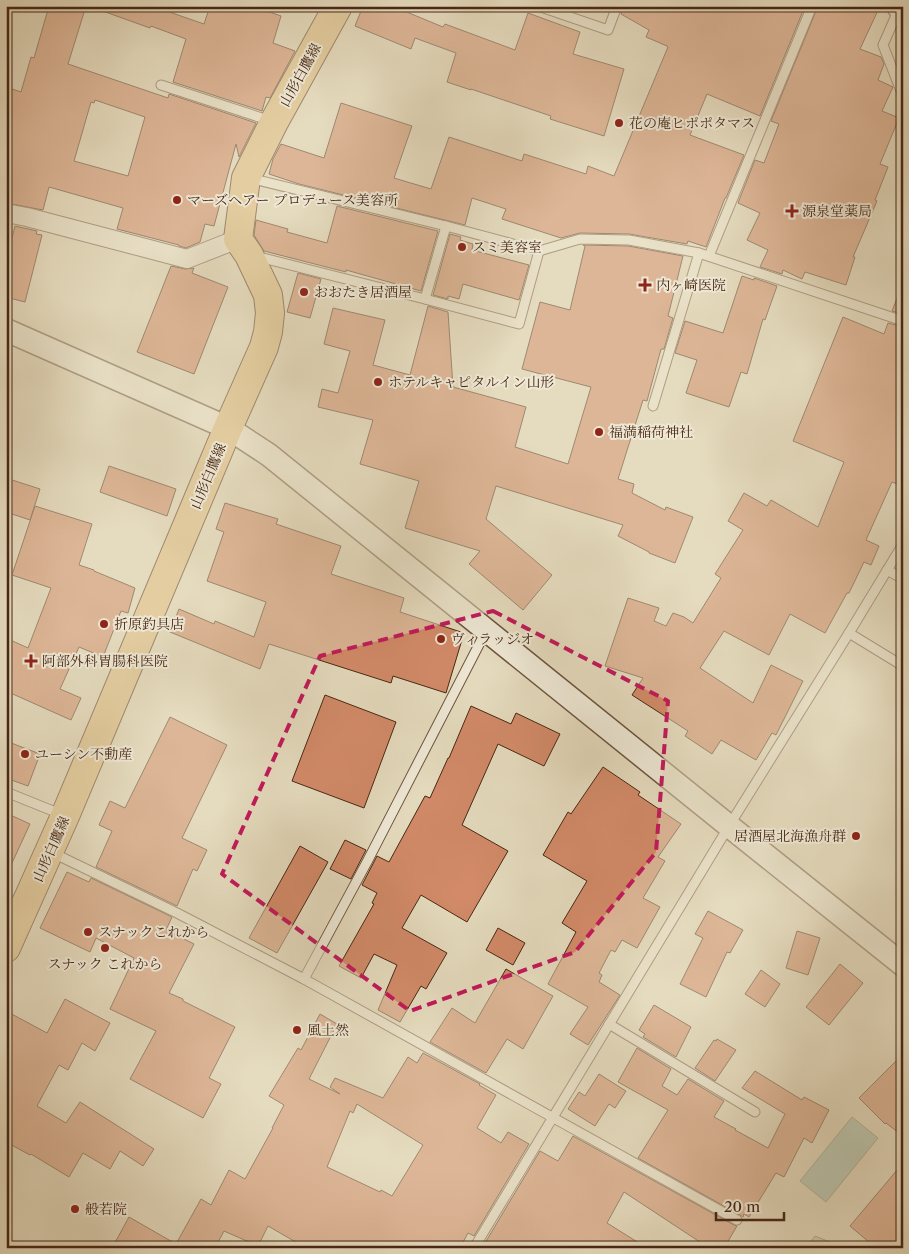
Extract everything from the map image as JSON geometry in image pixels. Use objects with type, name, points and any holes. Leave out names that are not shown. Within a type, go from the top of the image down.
[{"type":"main road","name":"山形白鷹線","points":[[6,948],[66,816],[228,428],[264,347],[270,313],[268,295],[243,247],[246,178],[274,122],[338,6]]},
{"type":"street","points":[[6,213],[187,259],[243,247]]},
{"type":"street","points":[[6,330],[228,428],[269,455],[903,965]]},
{"type":"lane","points":[[538,6],[608,30],[617,6]]},
{"type":"lane","points":[[709,256],[812,6]]},
{"type":"lane","points":[[900,9],[883,45],[903,96]]},
{"type":"lane","points":[[161,85],[274,122]]},
{"type":"lane","points":[[246,178],[446,226],[539,251],[580,238],[629,240],[699,253],[903,321]]},
{"type":"lane","points":[[425,298],[446,226]]},
{"type":"lane","points":[[243,247],[519,324],[539,251]]},
{"type":"lane","points":[[653,406],[699,253]]},
{"type":"lane","points":[[474,1248],[728,826],[849,634],[903,544]]},
{"type":"lane","points":[[887,570],[903,579]]},
{"type":"lane","points":[[304,979],[373,851],[486,631]]},
{"type":"lane","points":[[849,634],[903,666]]},
{"type":"lane","points":[[6,792],[66,816]]},
{"type":"lane","points":[[50,852],[177,913],[304,979],[737,1220]]},
{"type":"lane","points":[[609,1024],[755,1112]]},
{"type":"highlighted area","points":[[493,611],[668,701],[656,852],[575,952],[410,1011],[222,874],[320,656]]},
{"type":"green space","points":[[815,1236],[845,1248],[806,1248]]},
{"type":"water","points":[[852,1117],[878,1138],[826,1202],[800,1181]]},
{"type":"building","points":[[49,6],[86,6],[68,64],[168,98],[169,94],[256,123],[239,157],[236,144],[214,226],[205,224],[200,242],[186,248],[117,229],[123,208],[49,187],[43,210],[6,203],[6,87],[21,92],[31,57],[34,58]],"holes":[[[95,100],[145,117],[128,176],[74,161],[91,102],[94,103]]]},
{"type":"building","points":[[97,6],[152,6],[204,24],[210,6],[252,6],[281,16],[273,43],[295,51],[270,98],[266,97],[262,111],[173,82],[186,39],[97,9]]},
{"type":"building","points":[[363,6],[392,6],[443,27],[445,24],[515,50],[528,13],[580,32],[573,54],[624,69],[604,136],[550,119],[551,116],[447,82],[456,53],[415,38],[411,49],[355,26]]},
{"type":"building","points":[[623,6],[805,6],[760,116],[707,94],[690,135],[744,155],[706,247],[688,241],[687,244],[629,234],[580,233],[561,238],[502,219],[506,209],[472,198],[465,225],[299,184],[269,174],[273,159],[281,144],[324,158],[341,103],[412,126],[394,178],[431,189],[449,137],[522,161],[524,154],[586,174],[588,166],[614,176],[668,47],[646,37],[649,30],[621,14]]},
{"type":"building","points":[[818,6],[880,6],[860,49],[881,57],[884,64],[878,80],[893,87],[882,111],[899,118],[880,164],[888,167],[875,200],[877,201],[853,257],[855,257],[846,285],[805,272],[802,279],[783,270],[782,274],[760,267],[768,250],[747,240],[760,213],[738,203],[755,160],[764,163],[779,124],[771,121]]},
{"type":"building","points":[[337,206],[438,231],[421,291],[346,270],[346,272],[264,251],[254,235],[256,220],[288,229],[287,232],[327,243]]},
{"type":"building","points":[[15,226],[37,231],[36,234],[42,235],[25,302],[6,297],[6,262]]},
{"type":"building","points":[[450,234],[461,237],[460,240],[473,244],[472,250],[529,265],[519,300],[463,284],[459,299],[448,296],[448,299],[433,295]]},
{"type":"building","points":[[583,245],[628,246],[683,256],[668,316],[673,318],[664,349],[661,349],[647,401],[643,400],[618,479],[634,484],[632,493],[665,510],[666,507],[693,517],[675,563],[649,553],[618,536],[623,525],[496,486],[486,519],[552,575],[523,610],[469,564],[480,551],[405,528],[419,481],[360,464],[373,420],[318,407],[322,389],[338,393],[350,351],[324,344],[333,308],[385,320],[373,365],[410,375],[428,306],[448,312],[453,387],[526,407],[515,447],[568,464],[591,387],[522,369],[540,302],[570,310],[585,246]]},
{"type":"building","points":[[171,266],[185,269],[194,268],[192,273],[228,287],[194,374],[137,352]]},
{"type":"building","points":[[298,273],[321,279],[310,318],[287,312]]},
{"type":"building","points":[[742,276],[777,286],[765,320],[763,319],[747,374],[741,372],[729,407],[686,393],[697,360],[675,353],[685,321],[723,333]]},
{"type":"building","points":[[901,288],[903,288],[903,314],[892,311]]},
{"type":"building","points":[[843,317],[884,334],[888,323],[903,327],[903,486],[892,482],[866,540],[879,546],[871,565],[864,562],[849,593],[847,593],[825,633],[790,614],[769,655],[724,631],[700,668],[753,703],[771,665],[803,681],[776,735],[772,733],[756,760],[721,740],[712,754],[685,736],[688,731],[632,695],[643,678],[605,666],[628,598],[659,608],[654,621],[666,626],[673,613],[693,623],[721,578],[715,574],[743,530],[728,521],[744,493],[767,506],[771,500],[818,527],[844,462],[793,441]]},
{"type":"building","points":[[109,466],[176,489],[167,516],[100,492]]},
{"type":"building","points":[[6,478],[40,489],[30,520],[6,512]]},
{"type":"building","points":[[225,503],[278,519],[276,524],[341,546],[331,574],[404,598],[400,612],[464,633],[446,693],[393,676],[391,683],[269,644],[260,669],[170,632],[179,609],[214,624],[215,621],[254,637],[266,602],[207,581],[224,532],[216,529]]},
{"type":"building","points":[[35,506],[92,524],[79,565],[135,588],[128,613],[121,611],[103,657],[79,647],[60,689],[81,698],[71,720],[6,691],[6,638],[28,648],[51,588],[12,575]]},
{"type":"building","points":[[325,695],[396,722],[364,808],[292,781]]},
{"type":"building","points":[[471,706],[511,724],[516,713],[560,734],[544,766],[498,744],[462,825],[508,851],[467,922],[421,895],[402,928],[447,953],[426,989],[421,986],[400,1022],[378,1010],[397,965],[374,954],[361,978],[339,966],[374,904],[372,903],[377,893],[362,885],[377,856],[389,862],[425,796],[430,798]]},
{"type":"building","points":[[170,717],[227,745],[182,838],[207,850],[197,871],[193,869],[177,906],[96,867],[112,831],[99,825],[110,801],[125,808]]},
{"type":"building","points":[[6,741],[40,754],[28,786],[6,778]]},
{"type":"building","points":[[603,767],[640,792],[638,795],[681,824],[658,857],[665,861],[643,898],[660,907],[637,948],[622,940],[615,952],[611,950],[599,973],[602,975],[599,982],[620,995],[588,1045],[570,1034],[588,1007],[548,984],[576,932],[562,923],[587,881],[543,855],[568,812],[571,814]]},
{"type":"building","points":[[6,813],[30,824],[6,876]]},
{"type":"building","points":[[345,840],[366,850],[351,879],[330,869]]},
{"type":"building","points":[[300,846],[328,862],[277,953],[249,938]]},
{"type":"building","points":[[67,872],[89,882],[91,878],[172,917],[166,930],[194,944],[169,993],[235,1027],[209,1078],[221,1084],[203,1118],[130,1079],[156,1031],[110,1009],[134,958],[96,938],[90,952],[40,928]]},
{"type":"building","points":[[708,911],[743,930],[730,953],[727,952],[706,997],[680,984],[703,938],[695,934]]},
{"type":"building","points":[[498,928],[525,943],[513,965],[486,950]]},
{"type":"building","points":[[797,931],[820,938],[808,975],[786,968]]},
{"type":"building","points":[[840,964],[863,983],[829,1025],[806,1007]]},
{"type":"building","points":[[506,969],[553,996],[523,1049],[507,1039],[486,1073],[430,1042],[452,1008],[475,1023]]},
{"type":"building","points":[[761,970],[780,984],[765,1007],[745,994]]},
{"type":"building","points":[[65,999],[110,1023],[95,1051],[82,1043],[68,1070],[59,1065],[37,1106],[66,1123],[80,1102],[154,1149],[143,1166],[120,1151],[110,1169],[83,1153],[69,1177],[31,1154],[6,1142],[6,1011],[47,1033]]},
{"type":"building","points":[[654,1005],[691,1027],[676,1057],[643,1037],[645,1034],[639,1030]]},
{"type":"building","points":[[320,1014],[337,1024],[309,1079],[340,1094],[330,1087],[335,1078],[383,1098],[408,1057],[417,1063],[423,1053],[480,1084],[496,1095],[477,1128],[501,1143],[508,1132],[529,1144],[474,1236],[468,1233],[460,1248],[306,1248],[268,1226],[258,1246],[224,1231],[215,1248],[112,1248],[129,1217],[176,1244],[201,1199],[211,1205],[229,1170],[245,1179],[284,1105],[269,1096],[298,1048],[301,1050]],"holes":[[[357,1104],[423,1145],[392,1196],[327,1167],[350,1111],[353,1113]]]},
{"type":"building","points":[[717,1039],[736,1050],[715,1081],[695,1068],[714,1040],[716,1041]]},
{"type":"building","points":[[637,1048],[671,1069],[662,1086],[677,1095],[688,1079],[724,1101],[714,1117],[768,1148],[785,1114],[742,1088],[755,1071],[802,1100],[804,1097],[829,1110],[812,1143],[804,1138],[784,1177],[776,1173],[749,1217],[744,1214],[743,1217],[638,1158],[668,1110],[618,1082]]},
{"type":"building","points":[[903,1054],[903,1136],[885,1124],[859,1098]]},
{"type":"building","points":[[599,1074],[626,1091],[615,1108],[609,1104],[595,1126],[568,1109],[579,1092],[585,1096]]},
{"type":"building","points":[[573,1136],[737,1226],[724,1248],[709,1248],[624,1192],[607,1223],[647,1248],[493,1248],[485,1243],[540,1151],[558,1161]]},
{"type":"building","points":[[903,1163],[903,1248],[876,1248],[850,1226]]},
{"type":"place","name":"花の庵ヒポポタマス","points":[[619,123]]},
{"type":"place","name":"マーズヘアー プロデュース美容所","points":[[177,200]]},
{"type":"place","name":"源泉堂薬局","points":[[792,211]]},
{"type":"place","name":"スミ美容室","points":[[462,247]]},
{"type":"place","name":"内ヶ崎医院","points":[[645,285]]},
{"type":"place","name":"おおたき居酒屋","points":[[304,292]]},
{"type":"place","name":"ホテルキャピタルイン山形","points":[[378,382]]},
{"type":"place","name":"福満稲荷神社","points":[[599,432]]},
{"type":"place","name":"折原釣具店","points":[[104,624]]},
{"type":"place","name":"ヴィラッジオ","points":[[441,639]]},
{"type":"place","name":"阿部外科胃腸科医院","points":[[31,661]]},
{"type":"place","name":"ユーシン不動産","points":[[25,754]]},
{"type":"place","name":"居酒屋北海漁舟群","points":[[856,836]]},
{"type":"place","name":"スナックこれから","points":[[88,932]]},
{"type":"place","name":"スナック これから","points":[[105,948]]},
{"type":"place","name":"風土然","points":[[297,1030]]},
{"type":"place","name":"般若院","points":[[75,1209]]}]
